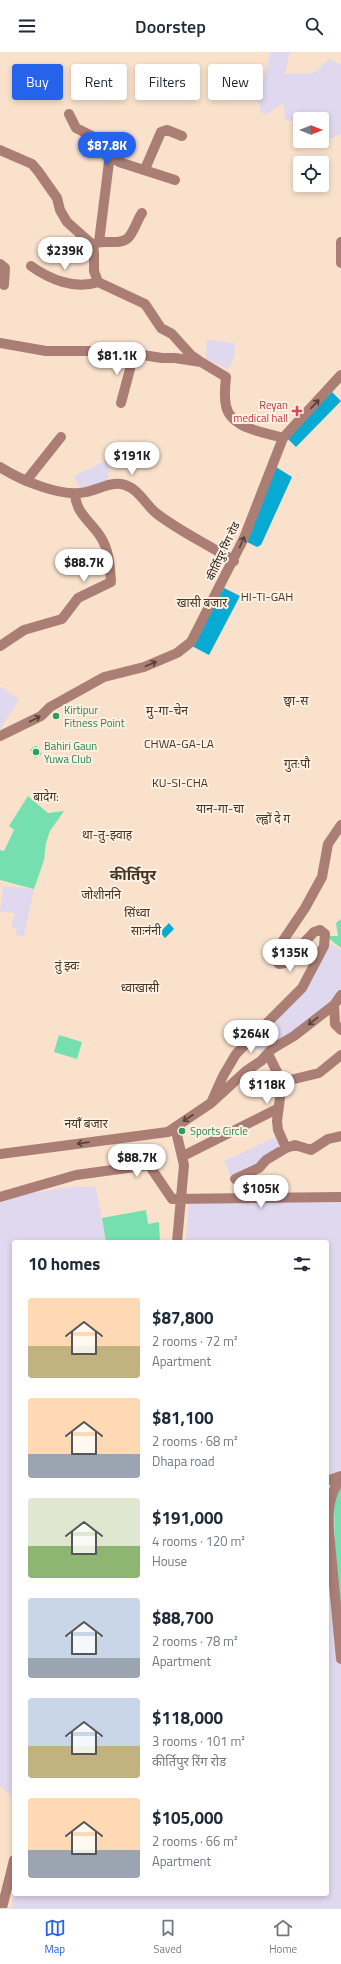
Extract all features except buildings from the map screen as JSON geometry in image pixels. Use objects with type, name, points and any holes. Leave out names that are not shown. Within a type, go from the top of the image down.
[{"type":"street","points":[[69,114],[76,128],[96,138],[119,162],[145,169],[175,180]]},
{"type":"street","points":[[145,169],[161,132],[167,130],[182,136]]},
{"type":"street","points":[[0,150],[32,164],[57,198],[60,210],[66,222],[96,244],[125,239],[130,236],[142,213]]},
{"type":"street","points":[[110,154],[94,252],[94,271],[98,282],[144,304],[161,328],[172,334],[191,355],[226,377],[226,406],[238,424],[283,438]]},
{"type":"street","points":[[341,242],[341,263]]},
{"type":"street","points":[[0,264],[5,268],[4,285]]},
{"type":"street","points":[[31,266],[42,274],[66,283],[89,286],[98,282]]},
{"type":"street","points":[[0,343],[46,351],[117,351],[201,362]]},
{"type":"street","points":[[121,403],[134,354]]},
{"type":"street","name":"कीर्तिपुर रिंग रोड","points":[[0,736],[41,716],[50,707],[104,677],[144,667],[177,653],[190,642],[234,561],[283,438],[341,375]]},
{"type":"street","points":[[26,481],[61,437]]},
{"type":"street","points":[[0,467],[26,481],[75,494],[116,484],[122,484],[132,488],[153,510],[171,524],[234,561]]},
{"type":"street","points":[[0,646],[24,630],[62,619],[78,598],[111,582],[110,561],[100,536],[84,518],[75,502],[75,494]]},
{"type":"street","points":[[211,1103],[222,1076],[236,1054],[302,988],[324,946],[325,934],[320,930],[314,932],[285,963],[279,964],[274,959],[278,948],[305,908],[322,877],[328,844],[341,825]]},
{"type":"street","points":[[0,1154],[168,1132],[211,1103],[246,1071],[334,1005],[341,995]]},
{"type":"street","points":[[334,1005],[335,1024],[341,1030]]},
{"type":"street","points":[[268,1054],[282,1082],[277,1109],[278,1130],[286,1148]]},
{"type":"street","points":[[282,1082],[319,1073],[341,1054]]},
{"type":"street","points":[[183,1156],[277,1109]]},
{"type":"street","points":[[175,1126],[183,1156],[184,1183],[180,1199],[177,1240]]},
{"type":"street","points":[[235,1179],[259,1168],[266,1160],[286,1148],[296,1145],[311,1150],[328,1139],[341,1136]]},
{"type":"street","points":[[0,1198],[76,1176],[149,1165],[172,1199],[341,1197]]},
{"type":"street","points":[[329,1481],[341,1478]]},
{"type":"street","points":[[329,1510],[334,1492],[341,1478]]},
{"type":"street","points":[[329,1549],[341,1660]]},
{"type":"street","points":[[2,1908],[12,1868]]},
{"type":"shaded area","points":[[271,52],[290,52],[285,74],[314,73],[329,59],[341,65],[341,134],[329,139],[329,112],[293,112],[293,121],[285,120],[284,105],[280,105],[265,115],[261,112],[258,100],[263,100],[263,81]]},
{"type":"shaded area","points":[[207,340],[235,343],[234,358],[228,369],[211,361],[205,360]]},
{"type":"shaded area","points":[[109,459],[108,481],[82,490],[74,476]]},
{"type":"shaded area","points":[[0,686],[19,700],[0,729]]},
{"type":"shaded area","points":[[3,886],[34,889],[24,936],[16,935],[17,929],[11,928],[15,913],[0,912]]},
{"type":"shaded area","points":[[327,942],[341,950],[341,996],[264,1055],[252,1043],[292,1000]]},
{"type":"shaded area","points":[[275,1137],[281,1149],[232,1179],[224,1161]]},
{"type":"shaded area","points":[[77,1186],[96,1187],[106,1240],[12,1240],[12,1796],[0,1786],[0,1198]]},
{"type":"shaded area","points":[[341,1199],[341,1908],[11,1908],[14,1896],[329,1896],[329,1240],[186,1240],[189,1200]]},
{"type":"green space","name":"Bahiri Gaun Yuwa Club","points":[[37,746],[42,754],[35,758],[30,750]]},
{"type":"green space","points":[[28,796],[48,813],[64,811],[50,831],[46,843],[44,860],[34,889],[0,880],[0,850],[4,851],[14,830],[9,826]]},
{"type":"green space","points":[[341,919],[341,948],[326,936],[338,936],[336,923]]},
{"type":"green space","points":[[59,1035],[82,1042],[77,1059],[54,1052]]},
{"type":"green space","points":[[146,1210],[148,1224],[159,1222],[160,1240],[106,1240],[102,1218]]},
{"type":"green space","points":[[341,1485],[341,1621],[335,1543],[334,1501]]},
{"type":"water","points":[[332,392],[341,401],[296,447],[287,438]]},
{"type":"water","points":[[276,467],[292,477],[261,545],[257,547],[247,542]]},
{"type":"water","points":[[224,588],[240,596],[209,655],[192,646]]},
{"type":"water","points":[[169,923],[174,929],[165,938],[160,932]]},
{"type":"place","name":"Reyan medical hall","points":[[297,411]]},
{"type":"place","name":"Kirtipur Fitness Point","points":[[56,716]]},
{"type":"place","name":"Bahiri Gaun Yuwa Club","points":[[36,752]]},
{"type":"place","name":"Sports Circle","points":[[182,1131]]},
{"type":"district","name":"HI-TI-GAH","points":[[267,596]]},
{"type":"district","name":"खासी बजार","points":[[202,602]]},
{"type":"district","name":"छ्वा-स","points":[[296,700]]},
{"type":"district","name":"मु-गा-चेन","points":[[167,710]]},
{"type":"district","name":"CHWA-GA-LA","points":[[179,743]]},
{"type":"district","name":"गुत:पौ","points":[[297,763]]},
{"type":"district","name":"KU-SI-CHA","points":[[180,782]]},
{"type":"district","name":"बादेग:","points":[[46,796]]},
{"type":"district","name":"यान-गा-चा","points":[[220,808]]},
{"type":"district","name":"ल्ह्वों दे ग","points":[[273,818]]},
{"type":"district","name":"था-तु-झ्वाह","points":[[107,834]]},
{"type":"district","name":"कीर्तिपुर","points":[[133,874]]},
{"type":"district","name":"जोशीननि","points":[[101,894]]},
{"type":"district","name":"सिंध्वा","points":[[137,912]]},
{"type":"district","name":"साःनंनी","points":[[146,930]]},
{"type":"district","name":"तुं झ्वः","points":[[67,965]]},
{"type":"district","name":"ध्वाखासी","points":[[140,987]]},
{"type":"district","name":"नयाँ बजार","points":[[86,1123]]}]
